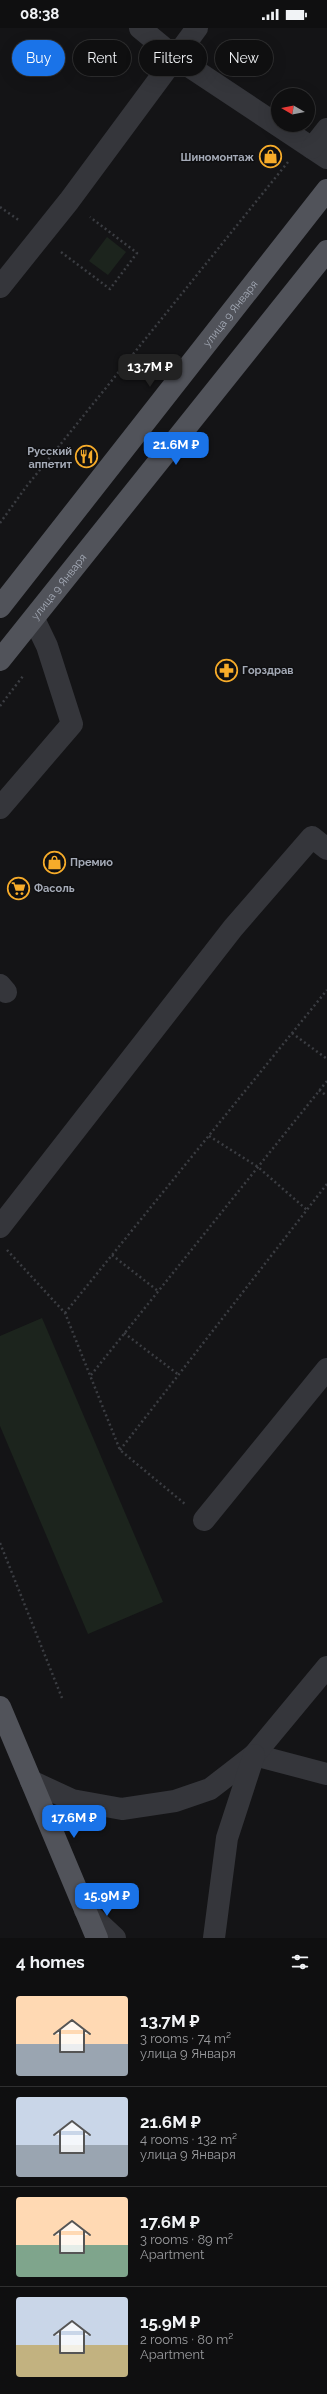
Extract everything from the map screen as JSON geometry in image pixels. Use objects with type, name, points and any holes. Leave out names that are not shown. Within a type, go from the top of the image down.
[{"type":"main road","name":"улица 9 Января","points":[[0,607],[327,190]]},
{"type":"main road","name":"улица 9 Января","points":[[0,660],[327,251]]},
{"type":"main road","points":[[0,1707],[97,1938]]},
{"type":"lane","points":[[140,28],[154,40]]},
{"type":"lane","points":[[188,40],[197,28]]},
{"type":"lane","points":[[0,287],[69,201],[161,76]]},
{"type":"lane","points":[[204,76],[314,149],[327,129]]},
{"type":"lane","points":[[0,808],[72,724],[47,646],[34,619]]},
{"type":"lane","points":[[2,1238],[233,928],[312,836],[327,849]]},
{"type":"lane","points":[[204,1520],[327,1369]]},
{"type":"lane","points":[[31,1781],[72,1800],[122,1809],[175,1801],[210,1789],[254,1755],[327,1667]]},
{"type":"lane","points":[[254,1755],[327,1774]]},
{"type":"lane","points":[[214,1938],[227,1838],[254,1755]]},
{"type":"lane","points":[[85,1910],[115,1938]]},
{"type":"path","points":[[0,523],[26,487],[314,149]]},
{"type":"path","points":[[64,255],[110,289],[137,253],[94,220]]},
{"type":"path","points":[[65,1313],[327,990]]},
{"type":"path","points":[[292,1033],[327,1059]]},
{"type":"path","points":[[91,1375],[327,1081]]},
{"type":"path","points":[[319,1090],[327,1096]]},
{"type":"path","points":[[209,1136],[258,1167],[307,1210]]},
{"type":"path","points":[[120,1450],[327,1184]]},
{"type":"path","points":[[2,1238],[65,1313],[120,1450],[204,1520]]},
{"type":"path","points":[[112,1255],[158,1291]]},
{"type":"path","points":[[124,1333],[179,1375]]},
{"type":"path","points":[[0,1543],[62,1698]]},
{"type":"shaded area","points":[[107,237],[126,252],[108,275],[89,261]]},
{"type":"shaded area","points":[[42,1318],[163,1602],[88,1634],[0,1426],[0,1336]]},
{"type":"place","name":"Шиномонтаж","points":[[270,157]]},
{"type":"place","name":"Русский аппетит","points":[[87,457]]},
{"type":"place","name":"Горздрав","points":[[227,670]]},
{"type":"place","name":"Премио","points":[[55,862]]},
{"type":"place","name":"Фасоль","points":[[18,888]]}]
